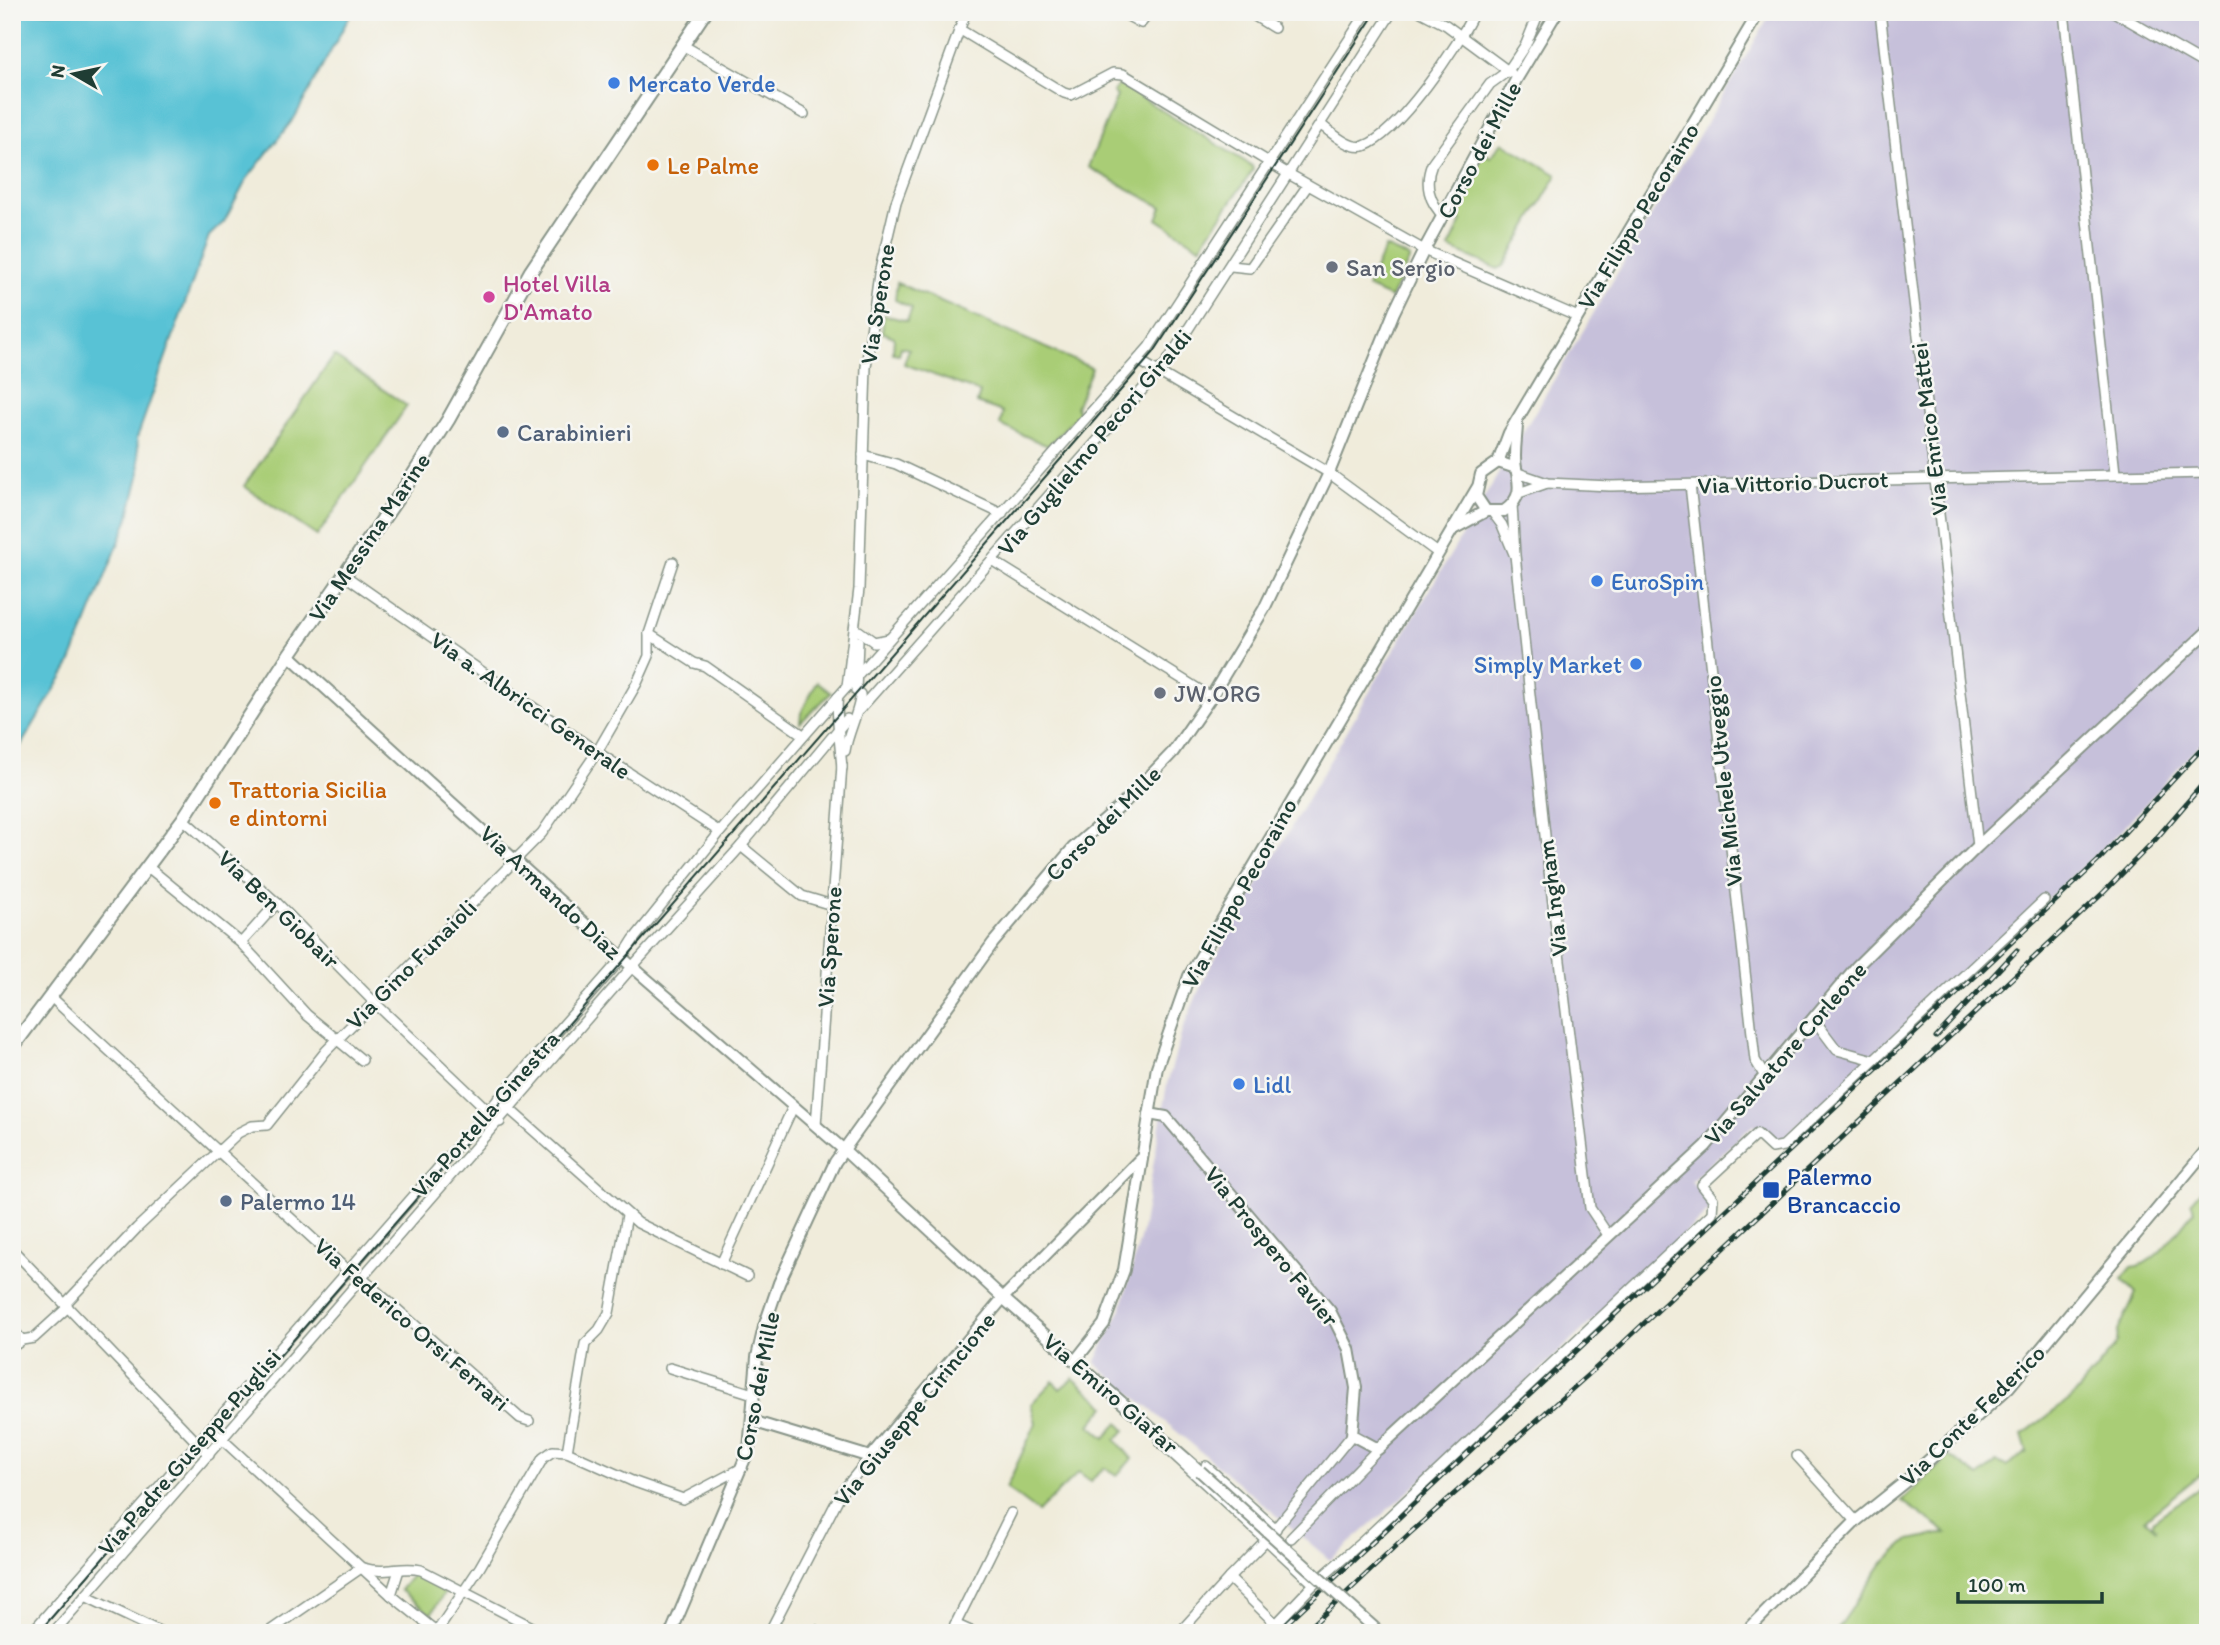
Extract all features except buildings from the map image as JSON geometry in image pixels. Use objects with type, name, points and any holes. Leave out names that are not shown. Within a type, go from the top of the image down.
[{"type":"main road","name":"Via Messina Marine","points":[[12,1048],[183,819],[448,420],[531,271],[705,12]]},
{"type":"street","name":"Via Sperone","points":[[857,608],[871,319],[890,223],[965,12]]},
{"type":"street","points":[[1127,12],[1128,16],[1141,23],[1150,12]]},
{"type":"street","points":[[1248,12],[1274,28]]},
{"type":"street","name":"Via Guglielmo Pecori Giraldi","points":[[856,677],[1138,360],[1181,302],[1367,12]]},
{"type":"street","name":"Via Guglielmo Pecori Giraldi","points":[[632,967],[741,846],[847,718],[993,561],[1158,373],[1231,266],[1287,173],[1321,125],[1392,12]]},
{"type":"street","points":[[1421,12],[1460,35],[1516,80]]},
{"type":"street","points":[[1321,125],[1355,146],[1364,146],[1399,119],[1429,85],[1474,12]]},
{"type":"street","points":[[1444,216],[1432,205],[1427,176],[1490,84],[1508,71],[1526,44],[1539,12]]},
{"type":"street","name":"Corso dei Mille","points":[[671,1633],[749,1449],[753,1394],[764,1327],[779,1283],[835,1162],[993,943],[1073,848],[1121,806],[1173,752],[1211,697],[1264,609],[1329,473],[1394,312],[1424,250],[1516,80],[1557,12]]},
{"type":"street","name":"Via Filippo Pecoraino","points":[[1075,1361],[1104,1324],[1120,1281],[1140,1159],[1163,1047],[1189,976],[1486,469],[1498,462],[1517,420],[1759,12]]},
{"type":"street","name":"Via Enrico Mattei","points":[[1880,12],[1978,846]]},
{"type":"street","points":[[2064,12],[2115,473]]},
{"type":"street","points":[[2114,12],[2208,66]]},
{"type":"street","points":[[959,29],[1071,95],[1113,74],[1123,74],[1270,160],[1287,173],[1424,250],[1578,317]]},
{"type":"street","points":[[684,46],[804,114]]},
{"type":"street","points":[[1231,266],[1250,268],[1308,185]]},
{"type":"street","points":[[1138,360],[1329,473],[1438,554]]},
{"type":"street","name":"Via Filippo Pecoraino","points":[[1517,420],[1519,493]]},
{"type":"street","points":[[863,455],[896,464],[1002,514]]},
{"type":"street","points":[[1498,462],[1547,484]]},
{"type":"street","name":"Via Vittorio Ducrot","points":[[1547,484],[1690,485],[2115,473],[2208,473]]},
{"type":"street","points":[[1451,530],[1489,512],[1504,511],[1519,493],[1547,484]]},
{"type":"street","name":"Via Michele Utveggio","points":[[1690,485],[1755,1059],[1764,1075]]},
{"type":"street","points":[[1476,488],[1478,503],[1502,525],[1515,555]]},
{"type":"street","points":[[1512,504],[1515,555]]},
{"type":"street","name":"Via Ingham","points":[[1515,555],[1590,1208],[1608,1234]]},
{"type":"street","points":[[993,561],[1211,697]]},
{"type":"street","name":"Via Gino Funaioli","points":[[12,1348],[22,1340],[34,1338],[137,1228],[238,1133],[252,1126],[267,1125],[336,1041],[542,833],[597,752],[637,683],[649,656],[649,634],[673,562]]},
{"type":"street","name":"Via a. Albricci Generale","points":[[344,575],[597,752],[720,832]]},
{"type":"street","points":[[847,718],[835,707],[856,677],[859,631],[857,608]]},
{"type":"street","points":[[622,958],[634,939],[720,832],[803,735],[846,691],[857,608]]},
{"type":"street","points":[[859,631],[874,642],[890,639]]},
{"type":"street","name":"Via Salvatore Corleone","points":[[1378,1449],[1706,1146],[1857,966],[1978,846],[2208,631]]},
{"type":"street","points":[[649,634],[694,663],[705,666],[803,735]]},
{"type":"street","name":"Via Armando Diaz","points":[[289,656],[632,967],[844,1150]]},
{"type":"street","points":[[842,768],[841,750],[847,718],[861,697],[846,691]]},
{"type":"street","points":[[842,768],[847,718]]},
{"type":"street","points":[[824,744],[834,744],[841,750]]},
{"type":"street","name":"Via Sperone","points":[[816,1125],[842,768]]},
{"type":"street","name":"Via Ben Giobair","points":[[183,819],[277,903],[374,1002],[500,1122]]},
{"type":"street","points":[[741,846],[802,896],[832,905]]},
{"type":"street","points":[[148,867],[242,943],[336,1041],[362,1060]]},
{"type":"street","points":[[1267,1633],[1314,1584],[1363,1542],[1712,1213],[1713,1199],[1702,1185],[1757,1134],[1772,1148],[1783,1146],[2044,900]]},
{"type":"street","points":[[242,943],[277,903]]},
{"type":"street","name":"Via Portella Ginestra","points":[[348,1271],[622,958]]},
{"type":"street","name":"Via Portella Ginestra","points":[[363,1279],[632,967]]},
{"type":"street","name":"Via Federico Orsi Ferrari","points":[[51,996],[348,1271],[363,1279],[520,1418],[529,1421]]},
{"type":"street","points":[[1813,1018],[1837,1050],[1874,1060]]},
{"type":"street","points":[[498,1099],[627,1215],[747,1276]]},
{"type":"street","points":[[721,1264],[793,1107]]},
{"type":"street","name":"Via Prospero Favier","points":[[1149,1114],[1166,1117],[1330,1311],[1349,1349],[1352,1362],[1356,1388],[1352,1436]]},
{"type":"street","name":"Via Conte Federico","points":[[1745,1633],[1856,1521],[1906,1481],[2009,1387],[2208,1148]]},
{"type":"street","name":"Via Emiro Giafar","points":[[844,1150],[1003,1298],[1140,1420],[1203,1469],[1380,1633]]},
{"type":"street","name":"Via Giuseppe Cirincione","points":[[769,1633],[841,1493],[1003,1298],[1140,1159]]},
{"type":"street","points":[[1118,1181],[1133,1201]]},
{"type":"street","points":[[567,1452],[584,1344],[599,1330],[609,1313],[627,1215]]},
{"type":"street","points":[[12,1249],[209,1455]]},
{"type":"street","name":"Via Padre Guseppe Puglisi","points":[[31,1633],[348,1271]]},
{"type":"street","name":"Via Padre Guseppe Puglisi","points":[[53,1633],[363,1279]]},
{"type":"street","points":[[12,1329],[22,1340]]},
{"type":"street","points":[[670,1368],[753,1394]]},
{"type":"street","points":[[1140,1420],[1172,1454],[1314,1584]]},
{"type":"street","points":[[752,1421],[870,1457]]},
{"type":"street","points":[[210,1427],[391,1595],[437,1632],[543,1458],[553,1451],[567,1452],[632,1481],[683,1499],[742,1468]]},
{"type":"street","points":[[1179,1633],[1276,1529],[1352,1436],[1378,1449],[1291,1538]]},
{"type":"street","points":[[1797,1456],[1856,1521]]},
{"type":"street","points":[[1203,1469],[1276,1529]]},
{"type":"street","points":[[975,1633],[953,1629],[1011,1513]]},
{"type":"street","points":[[361,1567],[378,1573],[409,1567],[421,1570],[544,1633]]},
{"type":"street","points":[[267,1633],[361,1567]]},
{"type":"street","points":[[391,1595],[399,1570]]},
{"type":"street","points":[[1229,1578],[1276,1624]]},
{"type":"street","points":[[85,1597],[163,1633]]},
{"type":"shaded area","points":[[1772,12],[2208,12],[2208,735],[2118,834],[1779,1143],[1770,1141],[1753,1125],[1691,1181],[1709,1202],[1709,1211],[1437,1467],[1330,1560],[1095,1363],[1122,1306],[1142,1231],[1167,1084],[1183,1028],[1206,974],[1391,655]]},
{"type":"green space","points":[[1119,84],[1252,166],[1253,170],[1200,247],[1157,219],[1162,207],[1088,167],[1117,96],[1113,92]]},
{"type":"green space","points":[[1502,142],[1557,175],[1504,266],[1498,269],[1449,248],[1462,221],[1448,215],[1483,153],[1491,157]]},
{"type":"green space","points":[[1385,247],[1410,258],[1391,298],[1367,287]]},
{"type":"green space","points":[[897,283],[1092,368],[1076,407],[1079,413],[1048,446],[1000,425],[1003,412],[977,403],[980,392],[904,364],[909,349],[901,347],[899,354],[893,353],[894,337],[882,332],[884,315],[907,321],[912,308],[895,300]]},
{"type":"green space","points":[[334,356],[407,406],[317,536],[244,486]]},
{"type":"green space","points":[[817,682],[831,693],[800,723],[801,713]]},
{"type":"green space","points":[[2205,1186],[2208,1468],[2145,1519],[2157,1530],[2152,1524],[2154,1520],[2208,1482],[2208,1633],[1835,1633],[1883,1563],[1909,1540],[1947,1533],[1902,1501],[1949,1456],[1979,1477],[1996,1462],[2006,1466],[2027,1452],[2022,1435],[2072,1398],[2103,1361],[2117,1343],[2118,1331],[2136,1293],[2122,1279],[2132,1267],[2141,1265],[2159,1253],[2195,1210],[2191,1202]]},
{"type":"green space","points":[[1073,1378],[1106,1406],[1090,1425],[1105,1438],[1118,1423],[1125,1430],[1116,1440],[1132,1459],[1117,1475],[1105,1468],[1090,1481],[1079,1472],[1038,1512],[1006,1488],[1036,1423],[1031,1404],[1053,1381],[1060,1389]]},
{"type":"green space","points":[[414,1573],[445,1592],[431,1614],[400,1590]]},
{"type":"water","points":[[12,12],[352,12],[295,117],[247,179],[224,222],[209,236],[137,438],[140,472],[128,520],[70,664],[12,760]]},
{"type":"tram line","points":[[38,1633],[1154,352],[1376,12]]},
{"type":"railway","points":[[1276,1633],[2098,861],[2208,742]]},
{"type":"railway","points":[[1304,1633],[1409,1534],[1607,1358],[2104,892],[2154,841],[2208,778]]},
{"type":"railway","points":[[1936,1037],[2017,950]]},
{"type":"place","name":"Mercato Verde","points":[[614,83]]},
{"type":"place","name":"Le Palme","points":[[653,165]]},
{"type":"place","name":"San Sergio","points":[[1332,267]]},
{"type":"place","name":"Hotel Villa D'Amato","points":[[489,297]]},
{"type":"place","name":"Carabinieri","points":[[503,432]]},
{"type":"place","name":"EuroSpin","points":[[1597,581]]},
{"type":"place","name":"Simply Market","points":[[1636,664]]},
{"type":"place","name":"JW.ORG","points":[[1160,693]]},
{"type":"place","name":"Trattoria Sicilia e dintorni","points":[[215,803]]},
{"type":"place","name":"Lidl","points":[[1239,1084]]},
{"type":"place","name":"Palermo Brancaccio","points":[[1771,1190]]},
{"type":"place","name":"Palermo 14","points":[[226,1201]]}]
